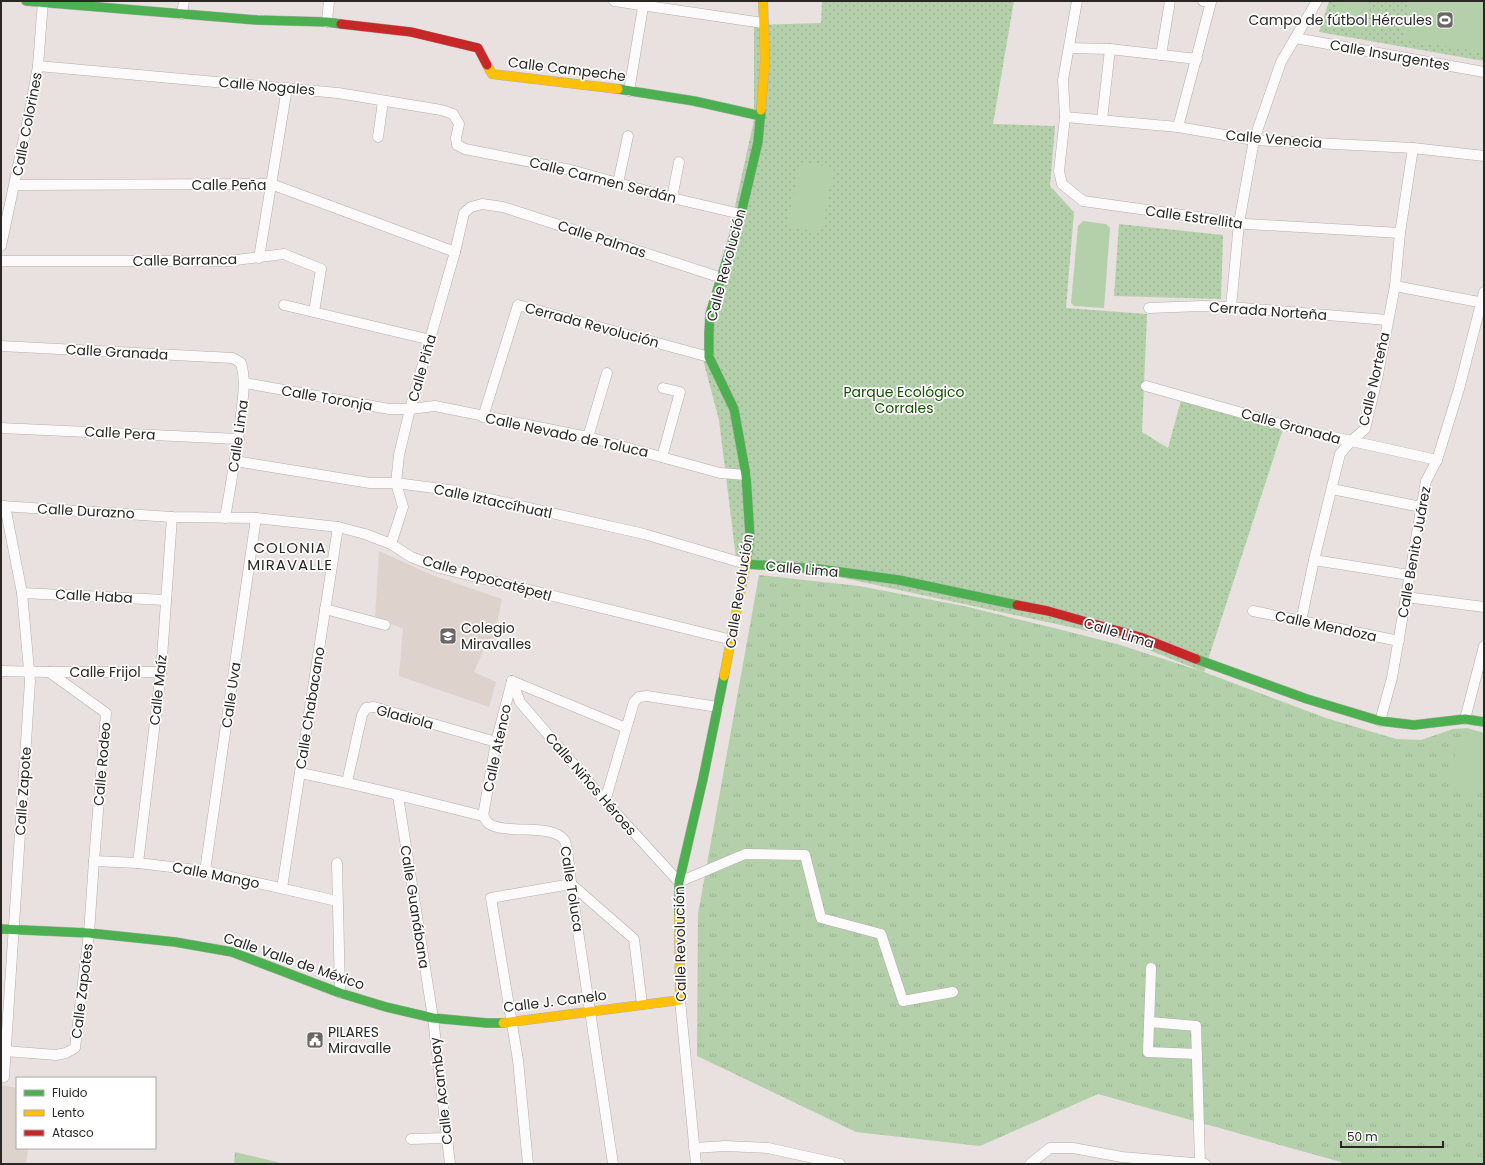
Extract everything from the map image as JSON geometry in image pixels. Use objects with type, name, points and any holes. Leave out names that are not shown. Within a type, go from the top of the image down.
[{"type":"street","name":"Calle Campeche","points":[[26,1],[120,5],[182,14],[256,20],[327,22],[412,32],[478,48],[492,74],[629,91],[722,106],[761,116]]},
{"type":"street","points":[[182,14],[184,1]]},
{"type":"street","points":[[327,22],[329,1]]},
{"type":"street","points":[[614,1],[644,4],[763,23]]},
{"type":"street","name":"Calle Revolución","points":[[696,1164],[680,1000],[679,882],[732,640],[750,536],[746,475],[734,409],[709,357],[710,314],[741,214],[758,142],[765,61],[762,1]]},
{"type":"street","name":"Calle Estrellita","points":[[1077,1],[1064,80],[1065,117],[1058,171],[1062,184],[1083,200],[1247,224],[1400,233]]},
{"type":"street","points":[[1161,55],[1170,1]]},
{"type":"street","points":[[1178,127],[1197,59],[1208,1]]},
{"type":"street","points":[[1231,307],[1239,223],[1254,140],[1281,62],[1317,1]]},
{"type":"street","name":"Calle Colorines","points":[[1,246],[32,105],[38,66],[43,2]]},
{"type":"street","points":[[629,91],[644,4]]},
{"type":"street","name":"Calle Insurgentes","points":[[1295,38],[1484,72]]},
{"type":"street","points":[[1069,48],[1110,49],[1197,59]]},
{"type":"street","points":[[1102,120],[1110,49]]},
{"type":"street","name":"Calle Nogales","points":[[38,66],[338,93],[441,110],[453,114],[459,124],[456,138],[457,145],[465,149]]},
{"type":"street","points":[[259,258],[287,88]]},
{"type":"street","points":[[378,137],[382,100]]},
{"type":"street","name":"Calle Venecia","points":[[1065,117],[1178,127],[1254,140],[1413,148],[1484,156]]},
{"type":"street","points":[[618,183],[628,136]]},
{"type":"street","name":"Calle Norteña","points":[[1301,621],[1314,560],[1340,454],[1366,429],[1395,286],[1400,233],[1413,148]]},
{"type":"street","name":"Calle Carmen Serdán","points":[[465,149],[571,170],[672,198],[741,214]]},
{"type":"street","points":[[672,198],[679,162]]},
{"type":"street","name":"Calle Peña","points":[[15,185],[271,184],[455,252]]},
{"type":"street","name":"Calle Piña","points":[[391,544],[403,507],[396,483],[399,454],[410,409],[431,340],[464,213],[471,207],[482,204]]},
{"type":"street","name":"Calle Palmas","points":[[482,204],[503,207],[722,278]]},
{"type":"street","name":"Calle Barranca","points":[[1,261],[228,261],[284,254],[321,269],[314,312]]},
{"type":"street","points":[[1395,286],[1483,299]]},
{"type":"street","name":"Calle Benito Juárez","points":[[1380,721],[1392,678],[1426,481],[1437,460],[1459,389],[1483,299]]},
{"type":"street","points":[[284,305],[431,340]]},
{"type":"street","name":"Cerrada Revolución","points":[[484,417],[518,305],[709,357]]},
{"type":"street","name":"Cerrada Norteña","points":[[1149,308],[1202,306],[1231,307],[1387,320]]},
{"type":"street","name":"Calle Granada","points":[[1,346],[233,358]]},
{"type":"street","name":"Calle Lima","points":[[225,518],[235,461],[244,383],[241,363],[233,358]]},
{"type":"street","points":[[588,437],[607,373]]},
{"type":"street","name":"Calle Toronja","points":[[244,383],[389,409],[410,409]]},
{"type":"street","name":"Calle Granada","points":[[1146,386],[1302,430],[1437,460]]},
{"type":"street","points":[[662,457],[680,392],[663,388]]},
{"type":"street","name":"Calle Nevado de Toluca","points":[[410,409],[435,406],[588,437],[720,473],[746,475]]},
{"type":"street","name":"Calle Pera","points":[[1,428],[238,438]]},
{"type":"street","name":"Calle Iztaccíhuatl","points":[[235,461],[370,483],[396,483],[450,490],[644,534],[746,564]]},
{"type":"street","points":[[1332,489],[1421,507]]},
{"type":"street","name":"Calle Durazno","points":[[3,506],[172,517]]},
{"type":"street","name":"Calle Zapote","points":[[3,506],[22,592],[30,681],[4,1077]]},
{"type":"street","name":"Calle Popocatépetl","points":[[172,517],[256,518],[338,527],[391,544],[412,557],[440,568],[732,640]]},
{"type":"street","name":"Calle Maíz","points":[[138,863],[161,672],[172,517]]},
{"type":"street","name":"Calle Uva","points":[[205,871],[256,518]]},
{"type":"street","name":"Calle Chabacano","points":[[282,888],[338,527]]},
{"type":"street","points":[[1314,560],[1409,575]]},
{"type":"street","name":"Calle Lima","points":[[746,564],[819,569],[899,580],[1048,612],[1140,637],[1233,673],[1307,699],[1380,721],[1414,726],[1465,719],[1484,722]]},
{"type":"street","name":"Calle Haba","points":[[22,592],[166,600]]},
{"type":"street","points":[[1406,597],[1484,607]]},
{"type":"street","points":[[325,609],[385,625]]},
{"type":"street","name":"Calle Mendoza","points":[[1252,611],[1399,641]]},
{"type":"street","points":[[1465,719],[1481,666],[1484,646]]},
{"type":"street","points":[[1,672],[49,672]]},
{"type":"street","name":"Calle Frijol","points":[[49,672],[161,672]]},
{"type":"street","name":"Calle Rodeo","points":[[49,672],[106,713],[89,933]]},
{"type":"street","points":[[512,681],[626,728]]},
{"type":"street","name":"Calle Atenco","points":[[483,816],[496,742],[512,681]]},
{"type":"street","name":"Calle Niños Héroes","points":[[512,681],[520,702],[605,801],[679,882]]},
{"type":"street","points":[[605,801],[634,702],[639,697],[647,696],[718,707]]},
{"type":"street","name":"Gladiola","points":[[346,782],[362,715],[366,708],[374,707],[496,742]]},
{"type":"street","name":"Calle Toluca","points":[[300,773],[346,782],[483,816],[487,823],[498,828],[558,833],[566,842],[613,1164]]},
{"type":"street","name":"Calle Guanábana","points":[[398,796],[433,1018]]},
{"type":"street","points":[[679,882],[745,854],[805,855],[821,918],[881,934],[903,1000],[953,992]]},
{"type":"street","name":"Calle Mango","points":[[94,861],[138,863],[205,871],[337,901]]},
{"type":"street","points":[[337,863],[340,993]]},
{"type":"street","points":[[528,1164],[518,1060],[491,898],[571,884],[634,939],[642,1004]]},
{"type":"street","name":"Calle Valle de México","points":[[1,929],[89,933],[175,942],[232,952],[340,993],[386,1007],[433,1018]]},
{"type":"street","name":"Calle Zapotes","points":[[5,1051],[56,1055],[66,1053],[75,1048],[89,933]]},
{"type":"street","points":[[1151,968],[1148,1052],[1197,1054]]},
{"type":"street","name":"Calle J. Canelo","points":[[433,1018],[487,1023],[511,1023],[680,1000]]},
{"type":"street","name":"Calle Acambay","points":[[433,1018],[450,1164]]},
{"type":"street","points":[[1030,1164],[1050,1148],[1073,1148],[1121,1161],[1202,1164],[1196,1026],[1150,1022]]},
{"type":"street","points":[[411,1139],[446,1138]]},
{"type":"street","points":[[694,1148],[726,1146],[768,1148],[812,1161],[840,1164]]},
{"type":"shaded area","name":"Colegio Miravalles","points":[[379,551],[432,575],[502,599],[492,645],[486,644],[474,672],[496,682],[489,707],[399,676],[403,629],[375,617]]},
{"type":"shaded area","points":[[1,1085],[16,1088],[16,1149],[28,1149],[26,1164],[1,1164]]},
{"type":"green space","name":"Parque Ecológico Corrales","points":[[822,1],[1014,1],[993,124],[1055,126],[1050,186],[1074,212],[1066,308],[1147,314],[1142,432],[1168,448],[1181,400],[1283,429],[1204,672],[1116,637],[830,575],[737,566],[719,420],[702,356],[754,120],[754,25],[821,23]]},
{"type":"green space","points":[[1329,1],[1484,1],[1484,61],[1319,32]]},
{"type":"green space","points":[[1338,1],[1369,1],[1363,32],[1333,27]]},
{"type":"green space","name":"Campo de fútbol Hércules","points":[[1409,1],[1484,1],[1484,52],[1403,40]]},
{"type":"green space","points":[[800,162],[834,168],[821,233],[787,226]]},
{"type":"green space","points":[[1083,221],[1106,224],[1110,228],[1104,308],[1074,306],[1071,303],[1078,226]]},
{"type":"green space","points":[[1119,224],[1223,235],[1221,299],[1114,296]]},
{"type":"green space","points":[[759,575],[859,586],[964,606],[1117,644],[1204,672],[1326,718],[1396,739],[1421,740],[1453,729],[1467,728],[1484,733],[1484,1164],[1341,1164],[1341,1162],[1098,1094],[980,1146],[856,1132],[697,1056],[698,914]]},
{"type":"green space","points":[[1463,729],[1484,735],[1483,792],[1447,781]]},
{"type":"green space","points":[[235,1152],[285,1164],[234,1164]]},
{"type":"traffic: fast","points":[[26,1],[257,20],[327,22],[341,24]]},
{"type":"traffic: fast","points":[[618,89],[694,101],[761,116]]},
{"type":"traffic: fast","points":[[747,558],[750,536],[746,475],[734,409],[709,357],[709,333],[710,314],[741,214],[758,142],[761,110]]},
{"type":"traffic: fast","points":[[746,564],[819,569],[899,580],[1017,605]]},
{"type":"traffic: fast","points":[[1196,659],[1307,699],[1380,721],[1414,725],[1465,719],[1484,722]]},
{"type":"traffic: fast","points":[[679,915],[679,882],[703,779],[724,676]]},
{"type":"traffic: fast","points":[[1,929],[89,933],[175,942],[232,952],[340,993],[386,1007],[433,1018],[503,1023]]},
{"type":"traffic: slow","points":[[761,110],[765,61],[763,1]]},
{"type":"traffic: slow","points":[[487,65],[492,74],[618,89]]},
{"type":"traffic: slow","points":[[724,676],[747,558]]},
{"type":"traffic: slow","points":[[503,1023],[680,1000],[679,915]]},
{"type":"traffic: jam","points":[[341,24],[411,32],[478,48],[487,65]]},
{"type":"traffic: jam","points":[[1017,605],[1048,611],[1140,637],[1196,659]]},
{"type":"place","name":"Campo de fútbol Hércules","points":[[1445,20]]},
{"type":"place","name":"Colegio Miravalles","points":[[448,636]]},
{"type":"place","name":"PILARES Miravalle","points":[[315,1040]]},
{"type":"district","name":"COLONIA MIRAVALLE","points":[[290,556]]}]
